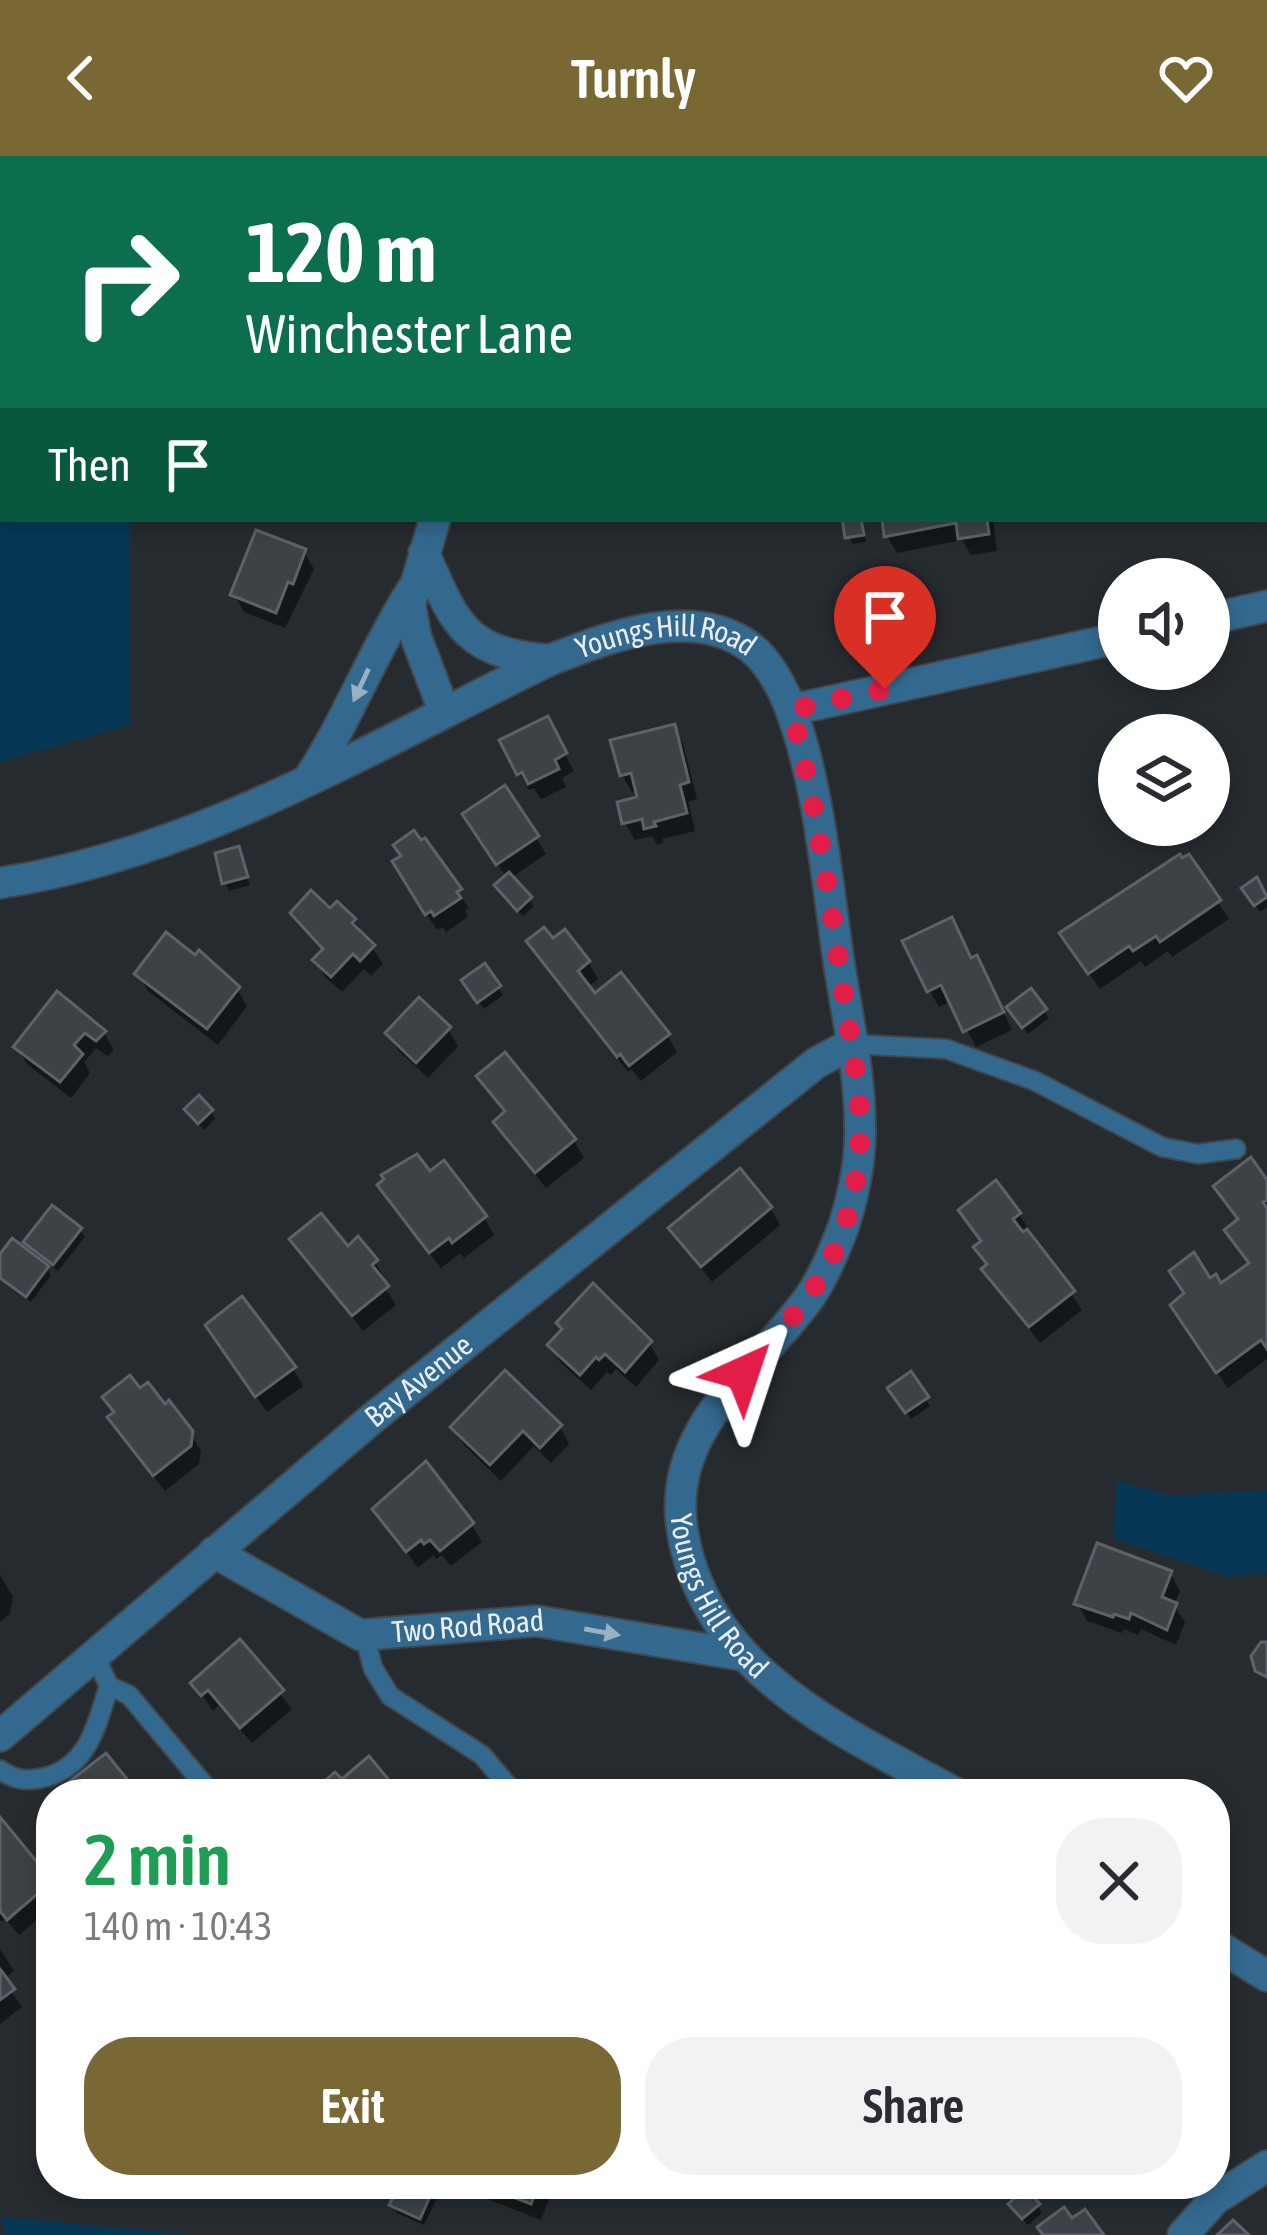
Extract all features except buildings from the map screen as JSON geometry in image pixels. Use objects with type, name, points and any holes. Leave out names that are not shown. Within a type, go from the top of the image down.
[{"type":"street","points":[[434,522],[410,604],[416,637],[444,711]]},
{"type":"street","points":[[424,553],[451,612],[476,640],[511,657],[550,660]]},
{"type":"street","points":[[308,780],[334,738],[383,635],[412,590]]},
{"type":"street","points":[[1230,614],[1267,606]]},
{"type":"street","name":"Youngs Hill Road","points":[[0,883],[119,858],[214,822],[550,660],[622,635],[700,627],[750,647],[776,677],[791,710],[814,809],[851,1044],[860,1145],[853,1196],[839,1240],[806,1302],[713,1409],[684,1474],[681,1522],[692,1569],[713,1615],[741,1655],[775,1687],[819,1717],[930,1779]]},
{"type":"street","points":[[791,710],[1098,643]]},
{"type":"street","name":"Bay Avenue","points":[[0,1736],[374,1417],[802,1073],[851,1044]]},
{"type":"street","name":"Two Rod Road","points":[[214,1552],[362,1635],[537,1621],[741,1655]]},
{"type":"street","points":[[1230,1953],[1267,1976]]},
{"type":"street","points":[[1230,2189],[1267,2166]]},
{"type":"street","points":[[1184,2235],[1215,2199]]},
{"type":"lane","points":[[851,1044],[946,1049],[1035,1081],[1162,1147],[1198,1154],[1236,1149]]},
{"type":"lane","points":[[362,1635],[373,1668],[390,1696],[482,1755],[502,1779]]},
{"type":"lane","points":[[94,1654],[109,1686],[128,1696],[199,1779]]},
{"type":"lane","points":[[40,1779],[77,1762],[85,1752],[109,1686]]},
{"type":"lane","points":[[0,1769],[17,1780],[36,1779]]},
{"type":"shaded area","points":[[0,522],[130,522],[129,725],[0,762]]},
{"type":"shaded area","points":[[1117,1481],[1174,1496],[1267,1490],[1267,1573],[1229,1577],[1113,1539]]},
{"type":"shaded area","points":[[0,2217],[182,2234],[184,2235],[7,2235]]},
{"type":"route","points":[[743,1373],[819,1283],[853,1196],[860,1145],[855,1072],[826,873],[791,710],[885,689]]}]
